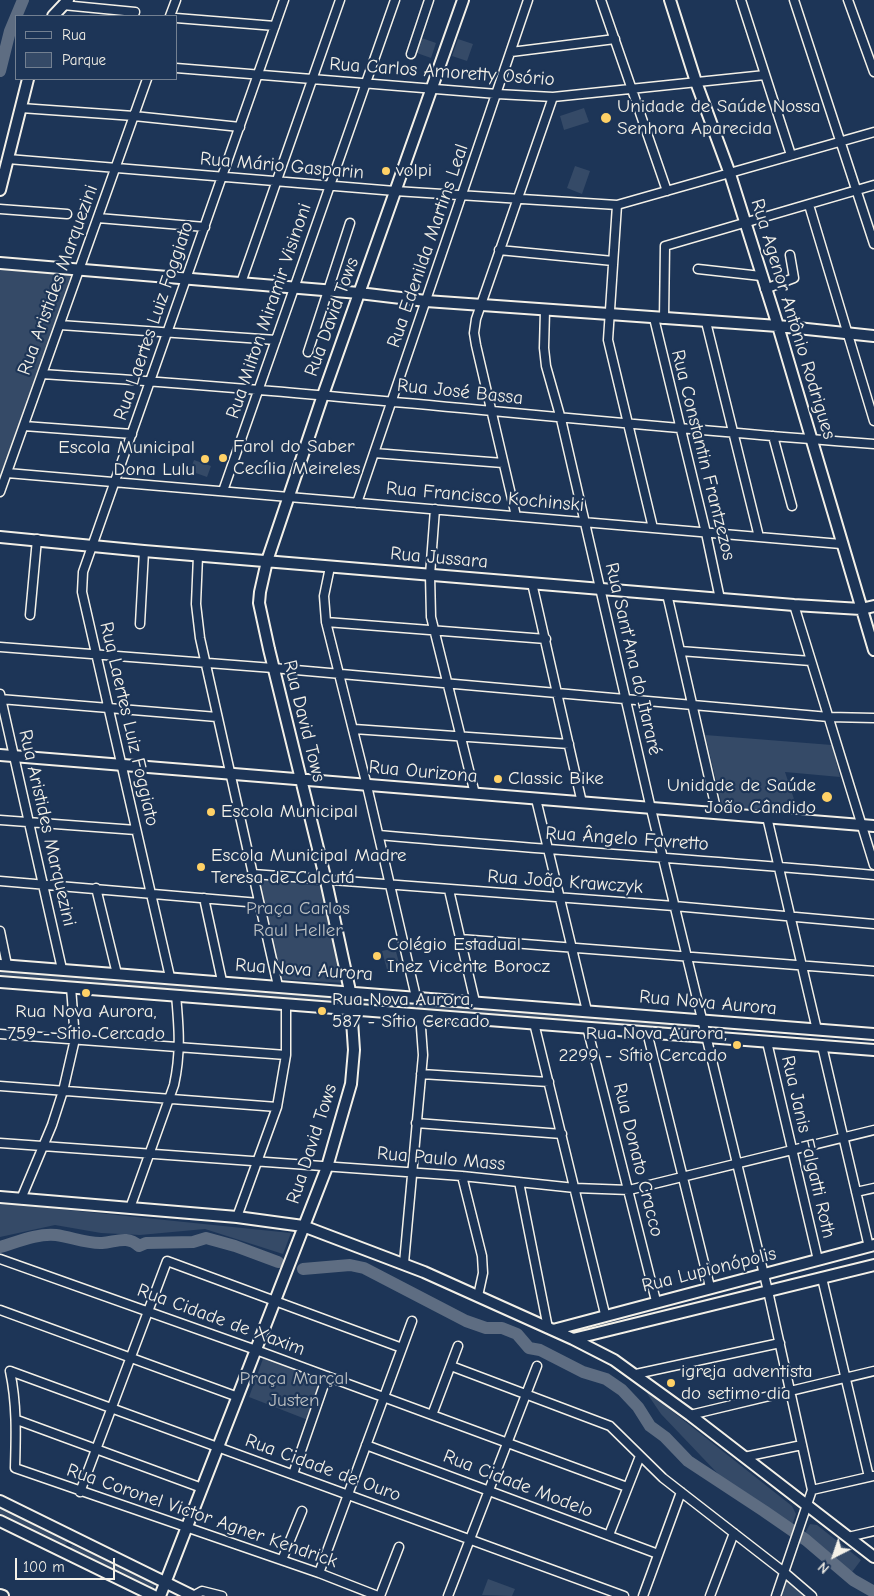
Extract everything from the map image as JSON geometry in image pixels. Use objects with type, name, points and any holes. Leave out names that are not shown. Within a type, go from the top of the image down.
[{"type":"street","points":[[170,15],[176,0]]},
{"type":"street","name":"Rua Laertes Luiz Foggiato","points":[[170,978],[82,592],[83,572],[284,0]]},
{"type":"street","points":[[241,283],[340,0]]},
{"type":"street","name":"Rua Milton Miramir Visinoni","points":[[223,491],[395,0]]},
{"type":"street","points":[[411,54],[429,0]]},
{"type":"street","name":"Rua David Tows","points":[[160,1596],[327,1167],[351,1084],[354,1050],[350,991],[326,881],[273,668],[259,603],[267,561],[288,497],[463,0]]},
{"type":"street","name":"Rua Edenilda Martins Leal","points":[[357,503],[498,94],[528,0]]},
{"type":"street","points":[[601,0],[667,191]]},
{"type":"street","name":"Rua Agenor Antônio Rodrigues","points":[[670,0],[696,82],[730,174],[778,326],[841,544],[874,650]]},
{"type":"street","points":[[741,0],[791,156]]},
{"type":"street","points":[[794,0],[874,242]]},
{"type":"street","points":[[848,0],[874,72]]},
{"type":"street","points":[[54,15],[66,3],[135,12]]},
{"type":"street","points":[[178,18],[275,26]]},
{"type":"street","points":[[511,52],[615,39]]},
{"type":"street","name":"Rua Carlos Amoretty Osório","points":[[178,68],[553,97],[765,75]]},
{"type":"street","points":[[0,190],[28,80]]},
{"type":"street","name":"Rua Aristides Marquezini","points":[[0,492],[148,80]]},
{"type":"street","points":[[516,516],[490,412],[474,333],[481,304],[499,250],[553,97]]},
{"type":"street","points":[[21,108],[134,116],[240,127]]},
{"type":"street","name":"Rua Mário Gasparin","points":[[8,159],[395,192],[617,205],[874,132]]},
{"type":"street","points":[[744,223],[874,186]]},
{"type":"street","points":[[617,205],[608,340],[653,528]]},
{"type":"street","points":[[809,205],[874,421]]},
{"type":"street","points":[[0,209],[67,214]]},
{"type":"street","points":[[98,218],[205,227]]},
{"type":"street","points":[[308,352],[350,223]]},
{"type":"street","name":"Rua Constantin Frantzezos","points":[[720,599],[706,533],[679,429],[659,318],[665,246],[744,223]]},
{"type":"street","points":[[499,250],[613,261]]},
{"type":"street","points":[[765,288],[794,278],[790,256]]},
{"type":"street","points":[[0,263],[186,280],[294,287],[426,301],[778,326],[874,336]]},
{"type":"street","points":[[698,269],[761,276]]},
{"type":"street","name":"Rua Sant'Ana do Itararé","points":[[545,310],[544,348],[546,366],[561,419],[662,856],[738,1163],[812,1490]]},
{"type":"street","points":[[706,322],[759,537]]},
{"type":"street","points":[[60,325],[276,340]]},
{"type":"street","name":"Rua José Bassa","points":[[42,374],[323,395],[561,419],[874,444]]},
{"type":"street","points":[[24,426],[132,434]]},
{"type":"street","points":[[773,436],[792,506]]},
{"type":"street","points":[[374,453],[503,462]]},
{"type":"street","name":"Rua Francisco Kochinski","points":[[7,473],[841,544]]},
{"type":"street","points":[[435,510],[430,575],[430,599],[434,630],[475,794]]},
{"type":"street","name":"Rua Jussara","points":[[0,537],[37,539],[198,556],[794,605],[861,609],[874,606]]},
{"type":"street","points":[[30,615],[37,539]]},
{"type":"street","points":[[140,624],[144,551]]},
{"type":"street","points":[[198,556],[196,604],[206,663],[278,986]]},
{"type":"street","points":[[330,567],[324,596],[326,622],[354,729],[416,997]]},
{"type":"street","points":[[532,583],[582,803]]},
{"type":"street","points":[[667,594],[717,813]]},
{"type":"street","points":[[794,605],[874,865]]},
{"type":"street","points":[[326,622],[546,639]]},
{"type":"street","points":[[0,647],[558,692],[829,717],[874,718]]},
{"type":"street","points":[[680,651],[811,661]]},
{"type":"street","points":[[0,697],[217,717]]},
{"type":"street","name":"Rua Aristides Marquezini","points":[[0,697],[62,969]]},
{"type":"street","points":[[354,729],[570,744]]},
{"type":"street","name":"Rua Ourizona","points":[[0,755],[120,763],[367,786],[874,826]]},
{"type":"street","points":[[536,799],[587,1011]]},
{"type":"street","points":[[767,817],[817,1030]]},
{"type":"street","points":[[0,820],[136,830]]},
{"type":"street","name":"Rua Ângelo Favretto","points":[[379,835],[548,851],[662,856],[874,875]]},
{"type":"street","name":"Rua João Krawczyk","points":[[253,874],[391,886],[674,906],[874,924]]},
{"type":"street","points":[[0,881],[260,903]]},
{"type":"street","points":[[96,888],[117,974]]},
{"type":"street","points":[[449,890],[475,1002]]},
{"type":"street","points":[[204,898],[222,981]]},
{"type":"street","points":[[0,932],[4,965]]},
{"type":"street","points":[[460,938],[572,949],[874,971]]},
{"type":"street","name":"Rua Nova Aurora","points":[[4,965],[874,1034]]},
{"type":"street","name":"Rua Nova Aurora","points":[[0,982],[874,1050]]},
{"type":"street","points":[[236,983],[240,987],[242,994],[237,1000]]},
{"type":"street","points":[[252,984],[249,991],[255,1001]]},
{"type":"street","points":[[21,1199],[63,1090],[75,1039],[71,987]]},
{"type":"street","points":[[130,1208],[169,1098],[178,1066],[180,1046],[176,995]]},
{"type":"street","points":[[237,1217],[277,1107],[286,1055],[286,1004]]},
{"type":"street","points":[[505,1021],[506,1004]]},
{"type":"street","points":[[404,1263],[423,1055],[420,1014]]},
{"type":"street","points":[[534,1023],[605,1314]]},
{"type":"street","name":"Rua Donato Cracco","points":[[587,1027],[656,1301]]},
{"type":"street","points":[[647,1032],[710,1287]]},
{"type":"street","points":[[0,1034],[286,1055]]},
{"type":"street","name":"Rua Janis Falgatti Roth","points":[[767,1042],[818,1260]]},
{"type":"street","points":[[822,1046],[856,1192],[872,1246]]},
{"type":"street","points":[[421,1074],[548,1082]]},
{"type":"street","points":[[0,1086],[277,1107]]},
{"type":"street","points":[[416,1123],[562,1134]]},
{"type":"street","name":"Rua Paulo Mass","points":[[0,1143],[258,1160],[327,1167],[462,1176],[575,1188],[629,1190],[874,1130]]},
{"type":"street","points":[[462,1176],[482,1256],[483,1273],[478,1296]]},
{"type":"street","points":[[519,1182],[551,1329]]},
{"type":"street","points":[[856,1192],[874,1188]]},
{"type":"street","points":[[0,1197],[237,1217],[303,1226],[404,1263],[573,1339],[636,1374],[874,1557]]},
{"type":"street","name":"Rua Lupionópolis","points":[[551,1329],[872,1246]]},
{"type":"street","name":"Rua Cidade de Xaxim","points":[[0,1259],[256,1350],[627,1487]]},
{"type":"street","points":[[80,1492],[167,1262],[402,1348]]},
{"type":"street","name":"Rua Lupionópolis","points":[[573,1339],[874,1265]]},
{"type":"street","points":[[776,1596],[812,1490],[872,1476],[845,1378],[822,1278]]},
{"type":"street","points":[[0,1310],[238,1397]]},
{"type":"street","points":[[319,1573],[412,1320]]},
{"type":"street","points":[[636,1374],[780,1343]]},
{"type":"street","points":[[432,1415],[458,1346]]},
{"type":"street","points":[[451,1366],[610,1426],[640,1456],[682,1492],[812,1596]]},
{"type":"street","points":[[448,1596],[537,1366]]},
{"type":"street","points":[[690,1415],[874,1371]]},
{"type":"street","name":"Rua Cidade de Ouro","points":[[17,1420],[16,1397],[10,1372],[624,1596]]},
{"type":"street","points":[[293,1474],[327,1376]]},
{"type":"street","points":[[17,1420],[202,1488]]},
{"type":"street","name":"Rua Coronel Victor Agner Kendrick","points":[[17,1420],[15,1468],[319,1573],[379,1596]]},
{"type":"street","name":"Rua Cidade Modelo","points":[[366,1445],[658,1554]]},
{"type":"street","points":[[744,1457],[802,1445]]},
{"type":"street","points":[[609,1535],[640,1456]]},
{"type":"street","points":[[643,1596],[682,1492]]},
{"type":"street","points":[[0,1501],[193,1596],[202,1591],[222,1596]]},
{"type":"street","points":[[282,1560],[302,1512]]},
{"type":"street","points":[[0,1521],[154,1596]]},
{"type":"street","points":[[848,1537],[874,1531]]},
{"type":"street","points":[[710,1596],[734,1533]]},
{"type":"street","points":[[63,1552],[70,1544],[79,1541]]},
{"type":"street","points":[[379,1596],[399,1547]]},
{"type":"green space","points":[[419,37],[436,43],[431,58],[414,52]]},
{"type":"green space","points":[[458,39],[473,44],[467,61],[452,56]]},
{"type":"green space","points":[[584,108],[589,122],[564,130],[560,116]]},
{"type":"green space","points":[[575,166],[590,171],[582,194],[567,188]]},
{"type":"green space","points":[[0,267],[76,273],[0,485]]},
{"type":"green space","points":[[194,460],[211,466],[207,477],[190,471]]},
{"type":"green space","points":[[705,735],[832,745],[840,777],[785,772],[799,814],[723,809]]},
{"type":"green space","name":"Praça Carlos Raul Heller","points":[[257,880],[322,886],[344,983],[280,979]]},
{"type":"green space","points":[[395,948],[401,970],[388,973],[382,951]]},
{"type":"green space","points":[[0,968],[342,994],[342,1004],[0,978]]},
{"type":"green space","points":[[362,999],[691,1025],[694,1030],[364,1004]]},
{"type":"green space","points":[[0,1203],[291,1233],[283,1254],[205,1229],[140,1235],[101,1233],[55,1225],[0,1237]]},
{"type":"green space","name":"Praça Marçal Justen","points":[[264,1356],[325,1377],[308,1420],[249,1397]]},
{"type":"green space","points":[[644,1389],[792,1506],[796,1514],[791,1528],[770,1509],[721,1477],[661,1414]]},
{"type":"green space","points":[[0,1505],[70,1540],[62,1548],[0,1517]]},
{"type":"green space","points":[[810,1524],[817,1525],[861,1560],[852,1572],[803,1537]]},
{"type":"green space","points":[[72,1545],[156,1582],[152,1592],[68,1550]]},
{"type":"green space","points":[[784,1573],[810,1596],[777,1596]]},
{"type":"green space","points":[[488,1579],[515,1589],[512,1596],[482,1595]]},
{"type":"waterway","points":[[17,15],[23,0]]},
{"type":"waterway","points":[[0,71],[15,19]]},
{"type":"waterway","points":[[0,1247],[42,1235],[56,1235],[97,1243],[126,1240],[139,1246],[146,1243],[193,1242],[206,1238],[235,1246],[278,1262]]},
{"type":"waterway","points":[[303,1269],[350,1265],[364,1268],[466,1321],[486,1328],[502,1328],[517,1334],[529,1348],[540,1350],[583,1372],[606,1379],[622,1390],[638,1407],[650,1426],[665,1437],[688,1461],[806,1540],[853,1580],[874,1592]]},
{"type":"place","name":"Unidade de Saúde Nossa Senhora Aparecida","points":[[606,118]]},
{"type":"place","name":"volpi","points":[[386,171]]},
{"type":"place","name":"Farol do Saber Cecília Meireles","points":[[223,458]]},
{"type":"place","name":"Escola Municipal Dona Lulu","points":[[205,459]]},
{"type":"place","name":"Classic Bike","points":[[498,779]]},
{"type":"place","name":"Unidade de Saúde João Cândido","points":[[827,797]]},
{"type":"place","name":"Escola Municipal","points":[[211,812]]},
{"type":"place","name":"Escola Municipal Madre Teresa de Calcutá","points":[[201,867]]},
{"type":"place","name":"Colégio Estadual Inez Vicente Borocz","points":[[377,956]]},
{"type":"place","name":"Rua Nova Aurora, 759 - Sítio Cercado","points":[[86,993]]},
{"type":"place","name":"Rua Nova Aurora, 587 - Sítio Cercado","points":[[322,1011]]},
{"type":"place","name":"Rua Nova Aurora, 2299 - Sítio Cercado","points":[[737,1045]]},
{"type":"place","name":"igreja adventista do setimo dia","points":[[671,1383]]}]
